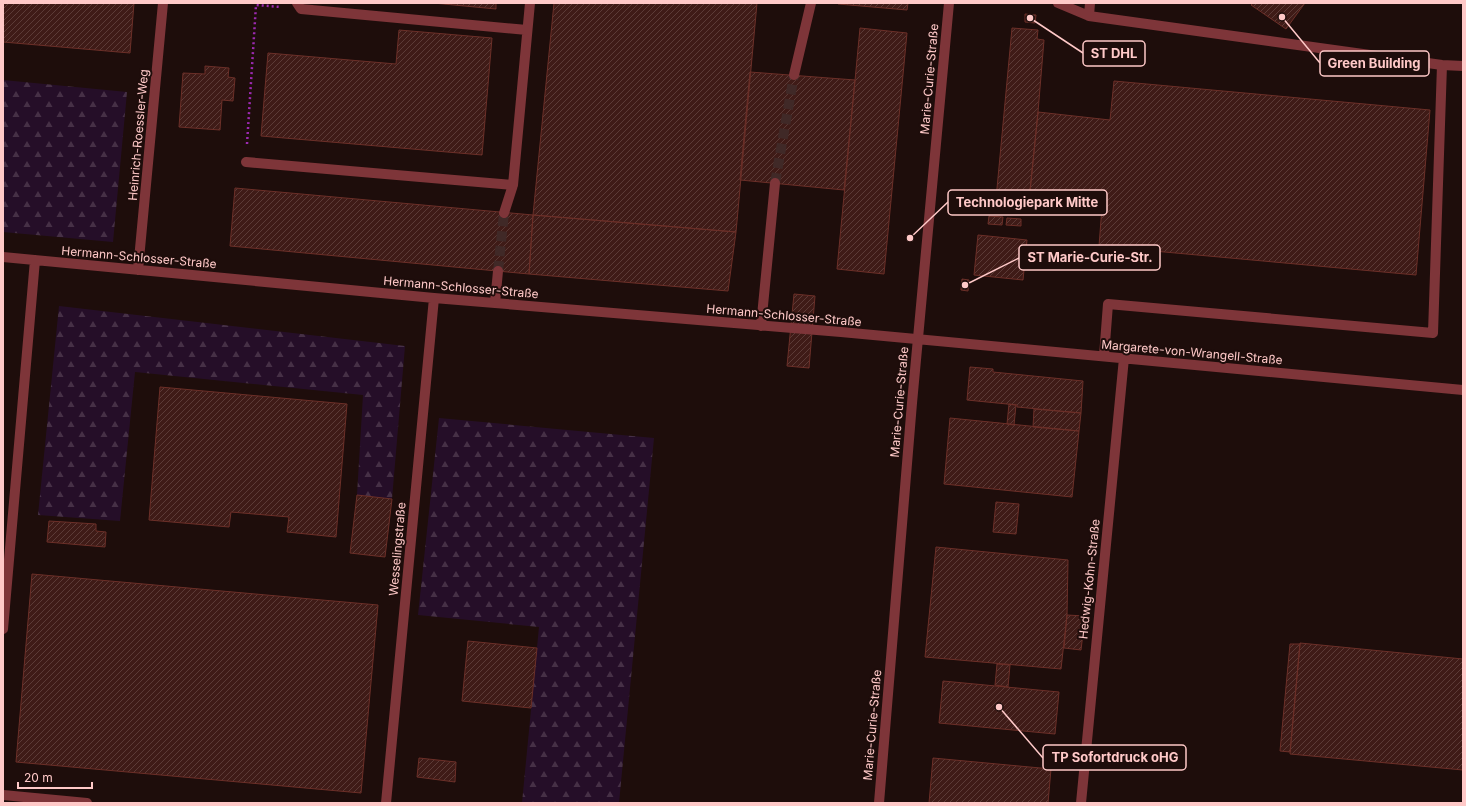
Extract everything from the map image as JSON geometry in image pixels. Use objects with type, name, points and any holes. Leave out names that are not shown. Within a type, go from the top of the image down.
[{"type":"street","name":"Heinrich-Roessler-Weg","points":[[138,270],[163,3]]},
{"type":"street","points":[[504,212],[513,185],[530,3]]},
{"type":"street","points":[[794,75],[811,3]]},
{"type":"street","name":"Marie-Curie-Straße","points":[[879,803],[912,403],[949,3]]},
{"type":"street","points":[[1058,3],[1089,16],[1442,65],[1463,66]]},
{"type":"street","points":[[1089,16],[1090,3]]},
{"type":"street","points":[[299,6],[527,30]]},
{"type":"street","points":[[1104,356],[1108,304],[1433,333],[1442,65]]},
{"type":"street","points":[[246,162],[513,185]]},
{"type":"street","points":[[761,326],[775,183]]},
{"type":"street","name":"Hermann-Schlosser-Straße","points":[[3,257],[434,298],[918,339]]},
{"type":"street","points":[[3,629],[35,260]]},
{"type":"street","points":[[495,303],[498,271]]},
{"type":"street","name":"Wesselingstraße","points":[[386,803],[434,298]]},
{"type":"street","name":"Margarete-von-Wrangell-Straße","points":[[918,339],[1463,390]]},
{"type":"street","name":"Hedwig-Kohn-Straße","points":[[1081,803],[1124,358]]},
{"type":"street","points":[[3,795],[87,803]]},
{"type":"path","points":[[246,162],[256,5],[299,6]]},
{"type":"green space","points":[[3,80],[127,92],[113,242],[3,232]]},
{"type":"green space","points":[[59,306],[405,346],[392,499],[357,495],[363,395],[135,372],[120,521],[38,515]]},
{"type":"green space","points":[[439,418],[654,438],[619,803],[522,803],[539,627],[418,615]]},
{"type":"building","points":[[3,3],[134,3],[130,53],[3,42]]},
{"type":"building","points":[[433,3],[496,3],[496,9]]},
{"type":"building","points":[[554,3],[757,3],[736,232],[533,215]]},
{"type":"building","points":[[838,3],[908,3],[907,10]]},
{"type":"building","points":[[1253,3],[1305,3],[1286,29],[1251,5]]},
{"type":"building","points":[[1025,14],[1036,15],[1035,23],[1025,22]]},
{"type":"building","points":[[860,28],[907,33],[884,274],[837,269]]},
{"type":"building","points":[[1012,28],[1038,30],[1037,39],[1044,40],[1029,202],[996,199]]},
{"type":"building","points":[[399,30],[492,38],[482,155],[261,136],[268,53],[396,64]]},
{"type":"building","points":[[205,66],[229,68],[228,77],[235,78],[233,101],[222,100],[220,130],[179,127],[183,73],[205,74]]},
{"type":"building","points":[[750,72],[855,80],[844,190],[740,180]]},
{"type":"building","points":[[1114,81],[1430,110],[1416,275],[1099,246],[1102,207],[1029,200],[1038,112],[1110,120]]},
{"type":"building","points":[[235,188],[533,215],[529,274],[230,246]]},
{"type":"building","points":[[533,215],[736,232],[728,291],[529,274]]},
{"type":"building","points":[[989,216],[1003,217],[1002,225],[988,224]]},
{"type":"building","points":[[1007,218],[1021,219],[1021,226],[1006,225]]},
{"type":"building","points":[[978,235],[1027,240],[1023,280],[974,275]]},
{"type":"building","points":[[962,279],[969,280],[968,291],[961,290]]},
{"type":"building","points":[[794,294],[815,296],[809,368],[787,366]]},
{"type":"building","points":[[970,367],[993,369],[993,372],[1083,381],[1081,413],[1017,407],[1017,405],[967,400]]},
{"type":"building","points":[[160,387],[347,404],[336,537],[287,532],[289,517],[231,512],[229,527],[149,520]]},
{"type":"building","points":[[1009,404],[1016,405],[1014,425],[1007,424]]},
{"type":"building","points":[[1034,409],[1081,413],[1079,431],[1033,427]]},
{"type":"building","points":[[950,418],[1079,431],[1072,497],[944,484]]},
{"type":"building","points":[[357,495],[392,499],[385,557],[350,553]]},
{"type":"building","points":[[996,502],[1019,504],[1016,534],[993,532]]},
{"type":"building","points":[[49,521],[96,524],[96,531],[106,532],[105,547],[47,542]]},
{"type":"building","points":[[936,547],[1068,560],[1067,615],[1061,669],[925,657]]},
{"type":"building","points":[[32,574],[378,605],[361,793],[16,762]]},
{"type":"building","points":[[1067,615],[1085,616],[1081,650],[1064,648]]},
{"type":"building","points":[[468,641],[537,648],[531,708],[462,701]]},
{"type":"building","points":[[1300,643],[1463,659],[1463,770],[1290,754]]},
{"type":"building","points":[[1290,644],[1300,644],[1290,752],[1280,751]]},
{"type":"building","points":[[997,664],[1010,665],[1008,687],[995,685]]},
{"type":"building","points":[[943,681],[1059,692],[1055,734],[939,723]]},
{"type":"building","points":[[419,758],[456,762],[455,782],[417,777]]},
{"type":"building","points":[[933,758],[1051,769],[1048,803],[929,803]]},
{"type":"tunnel","points":[[775,183],[794,75]]},
{"type":"tunnel","points":[[498,271],[504,213]]},
{"type":"place","name":"Green Building","points":[[1282,17]]},
{"type":"place","name":"ST DHL","points":[[1030,18]]},
{"type":"place","name":"Technologiepark Mitte","points":[[910,238]]},
{"type":"place","name":"ST Marie-Curie-Str.","points":[[965,285]]},
{"type":"place","name":"TP Sofortdruck oHG","points":[[999,707]]}]
